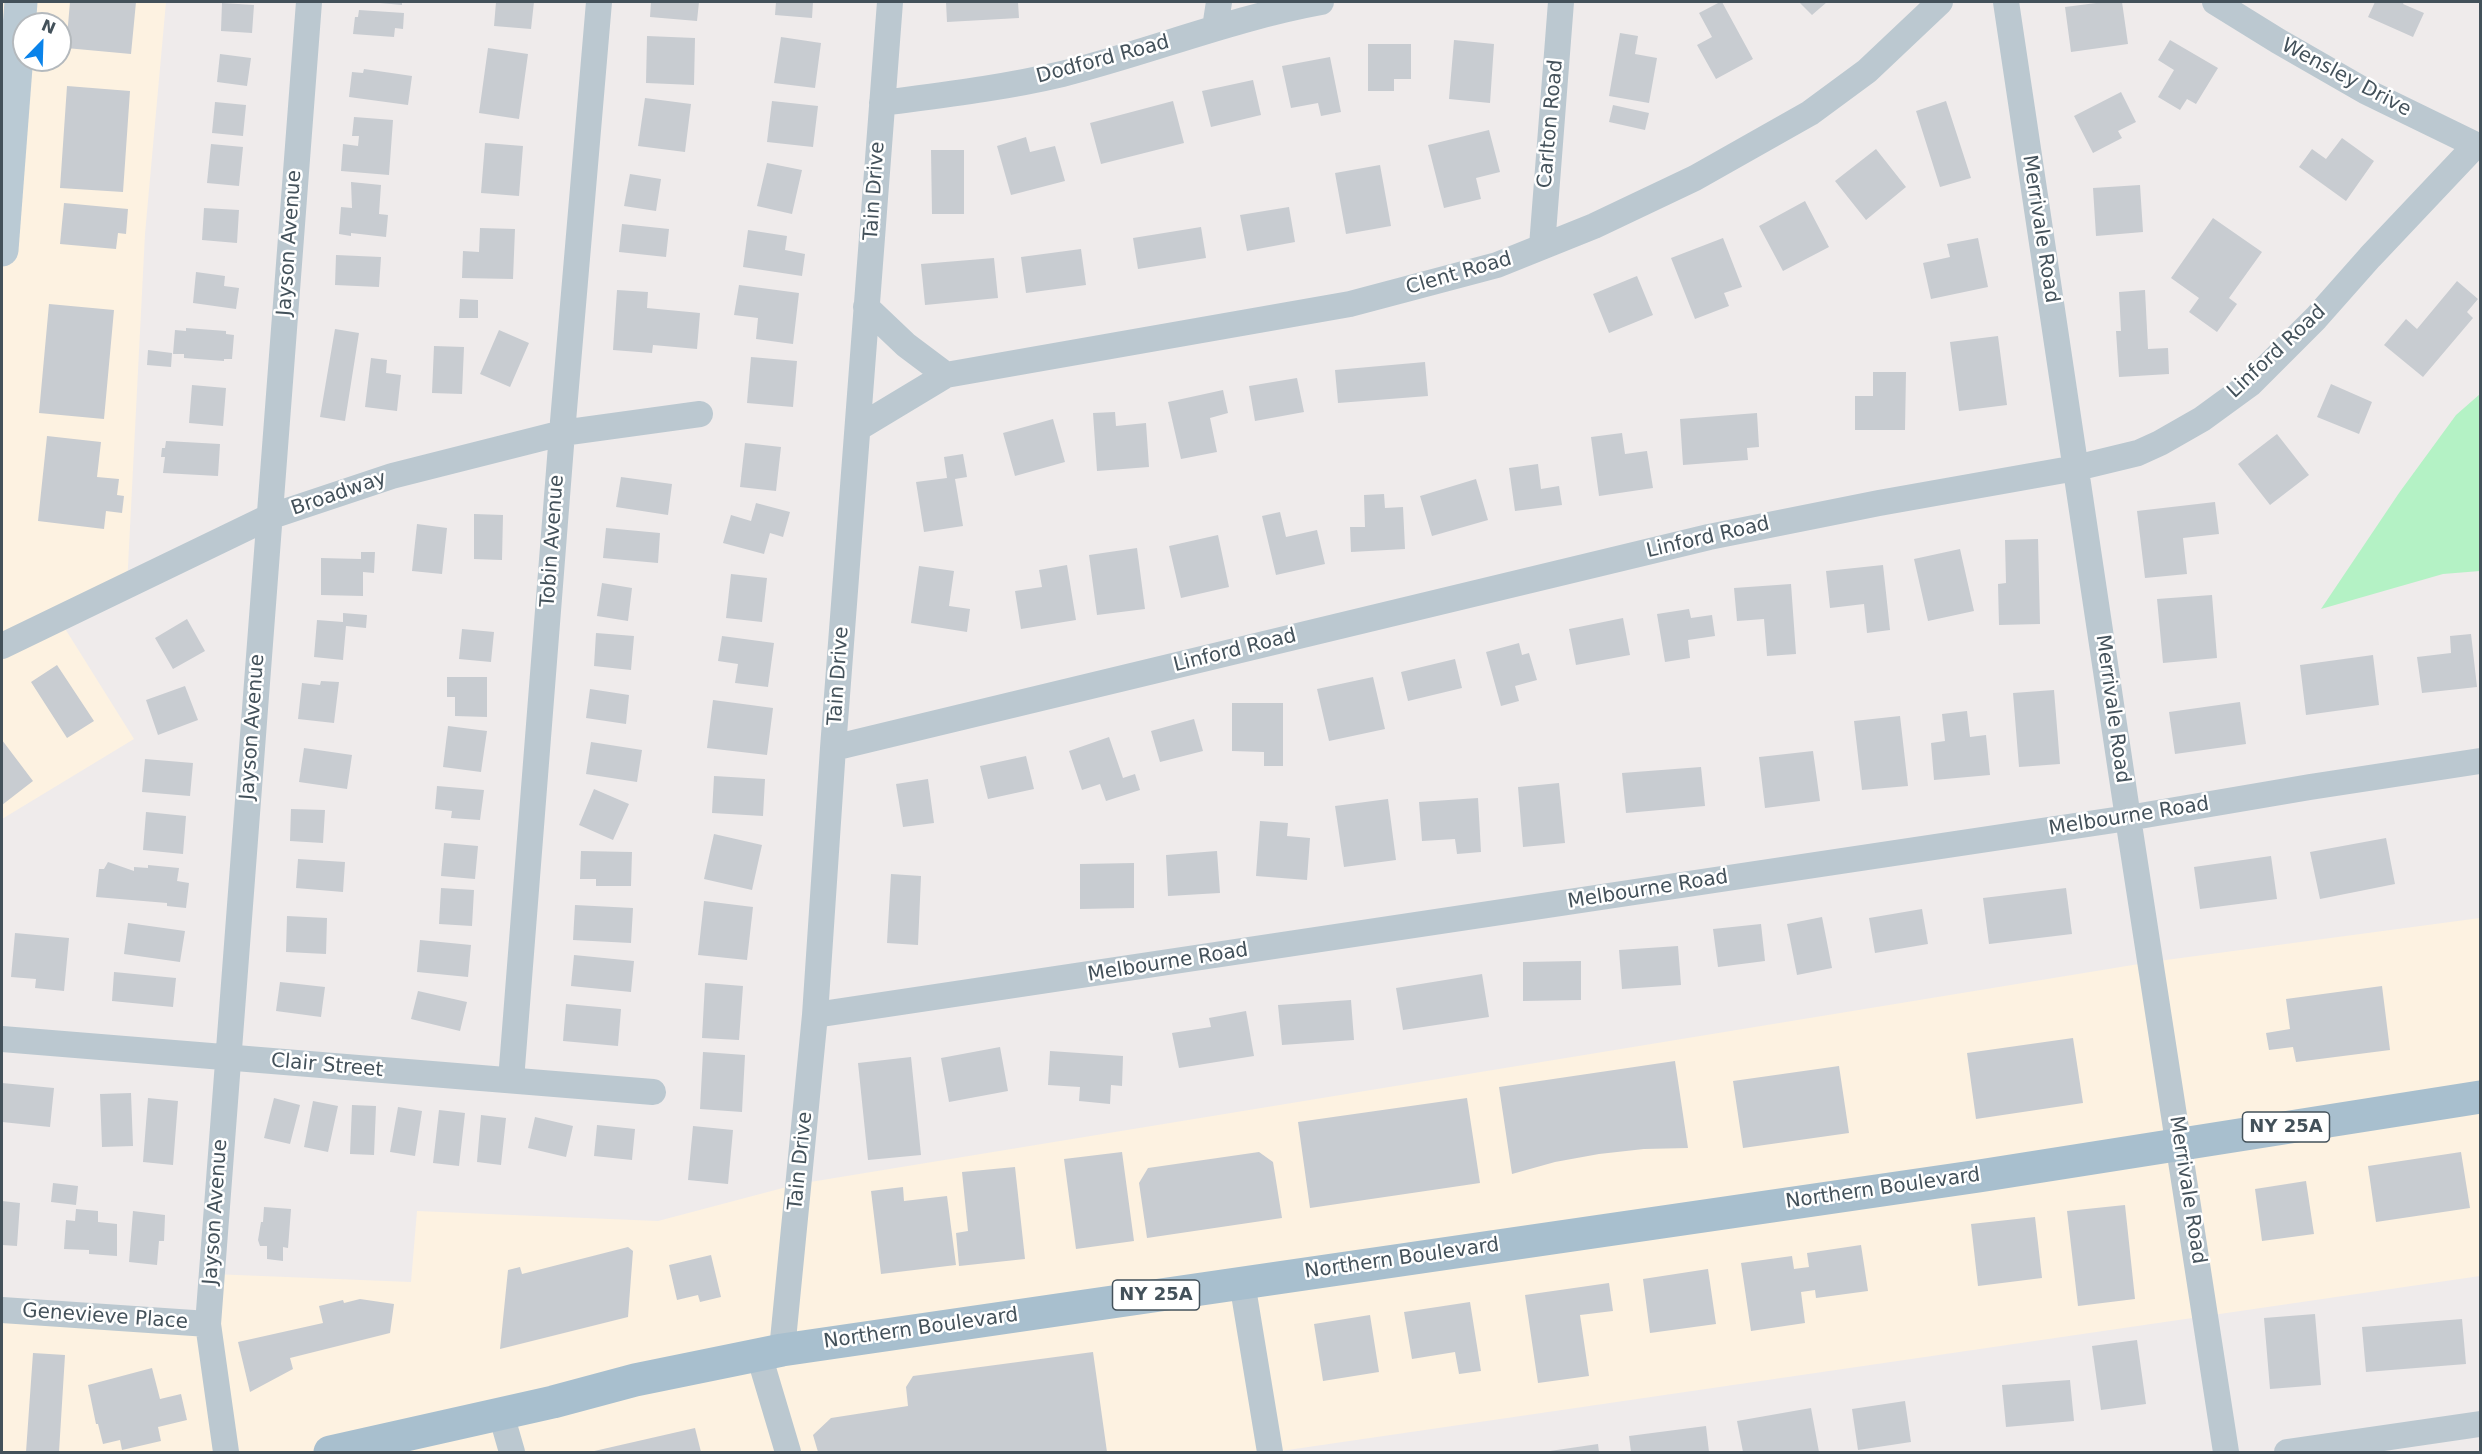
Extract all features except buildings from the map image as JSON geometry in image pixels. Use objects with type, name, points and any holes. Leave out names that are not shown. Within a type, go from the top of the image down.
[{"type":"main road","points":[[2,250],[21,2]]},
{"type":"main road","name":"Northern Boulevard","points":[[330,1452],[501,1414],[635,1380],[770,1352],[1979,1176],[2481,1097]]},
{"type":"street","name":"Jayson Avenue","points":[[226,1452],[208,1324],[309,2]]},
{"type":"street","name":"Tobin Avenue","points":[[511,1080],[562,433],[599,2]]},
{"type":"street","name":"Tain Drive","points":[[770,1352],[815,1016],[833,748],[890,2]]},
{"type":"street","points":[[1215,28],[1219,2]]},
{"type":"street","name":"Dodford Road","points":[[882,103],[979,90],[1061,74],[1276,10],[1321,2]]},
{"type":"street","name":"Carlton Road","points":[[1542,246],[1561,2]]},
{"type":"street","name":"Clent Road","points":[[858,428],[946,375],[1350,304],[1497,266],[1594,226],[1695,178],[1810,113],[1867,71],[1940,2]]},
{"type":"street","name":"Merrivale Road","points":[[2006,2],[2226,1452]]},
{"type":"street","name":"Wensley Drive","points":[[2215,2],[2365,91],[2478,146]]},
{"type":"street","name":"Linford Road","points":[[833,748],[1710,537],[1879,502],[2076,468],[2138,453],[2202,419],[2250,384],[2316,318],[2370,257],[2478,146]]},
{"type":"street","points":[[866,307],[906,345],[946,375]]},
{"type":"street","name":"Broadway","points":[[2,646],[269,518],[392,476],[562,433],[700,414]]},
{"type":"street","name":"Melbourne Road","points":[[815,1016],[2128,818],[2481,761]]},
{"type":"street","name":"Clair Street","points":[[2,1039],[653,1092]]},
{"type":"street","points":[[1242,1282],[1270,1452]]},
{"type":"street","name":"Genevieve Place","points":[[2,1310],[208,1324]]},
{"type":"street","points":[[770,1352],[788,1452]]},
{"type":"street","points":[[501,1414],[512,1452]]},
{"type":"street","points":[[2287,1452],[2481,1424]]},
{"type":"shaded area","points":[[2,2],[166,2],[145,234],[127,586],[59,619],[134,739],[2,819]]},
{"type":"shaded area","points":[[2480,918],[2480,1276],[1274,1452],[2,1452],[2,1310],[207,1324],[212,1274],[411,1282],[417,1211],[658,1221],[798,1184],[2151,962]]},
{"type":"green space","points":[[2480,394],[2480,571],[2443,574],[2321,609],[2399,493],[2456,415]]}]
